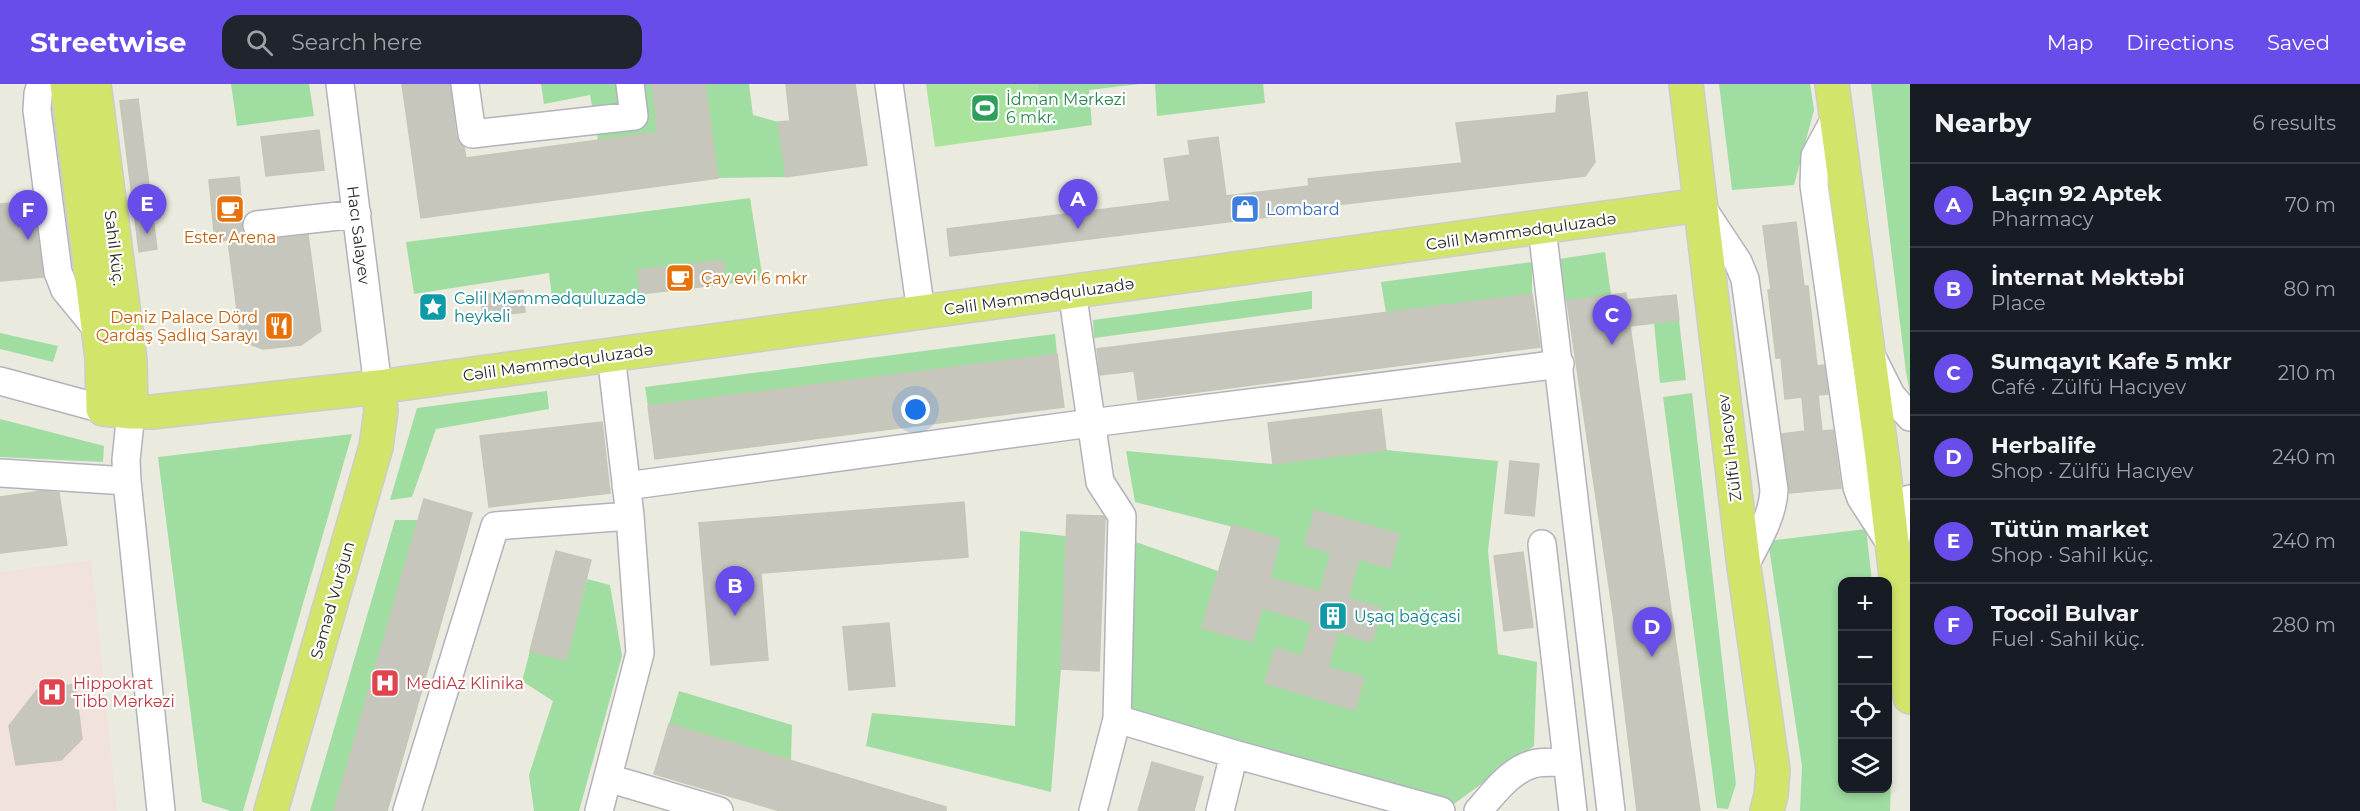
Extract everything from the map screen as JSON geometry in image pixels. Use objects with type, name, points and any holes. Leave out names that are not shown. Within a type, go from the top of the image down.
[{"type":"main road","name":"Sahil küç.","points":[[67,84],[93,183],[129,361],[117,411]]},
{"type":"main road","name":"Sahil küç.","points":[[94,84],[93,183],[99,330],[102,358],[117,411]]},
{"type":"main road","name":"Zülfü Hacıyev","points":[[1686,84],[1744,567],[1773,770],[1767,811]]},
{"type":"main road","points":[[1835,99],[1910,697]]},
{"type":"main road","name":"Cəlil Məmmədquluzadə","points":[[117,411],[152,412],[378,387],[1700,205]]},
{"type":"main road","name":"Səməd Vurğun","points":[[271,811],[376,447],[381,420],[378,387]]},
{"type":"street","points":[[41,84],[38,94],[38,110],[58,272],[65,290],[99,330]]},
{"type":"street","name":"Hacı Salayev","points":[[340,84],[378,387]]},
{"type":"street","points":[[465,84],[472,134],[634,116],[630,84]]},
{"type":"street","points":[[889,84],[921,312]]},
{"type":"street","points":[[1835,99],[1815,156],[1813,170],[1857,487],[1861,498],[1893,547]]},
{"type":"street","points":[[257,225],[357,214]]},
{"type":"street","points":[[1542,228],[1560,364],[1611,811]]},
{"type":"street","points":[[1830,290],[1854,243]]},
{"type":"street","points":[[1072,291],[1100,482],[1122,516],[1117,719],[1093,811]]},
{"type":"street","points":[[1867,348],[1891,395],[1910,417]]},
{"type":"street","points":[[599,811],[640,653],[630,516],[611,355]]},
{"type":"street","points":[[626,486],[1091,423],[1560,364]]},
{"type":"street","points":[[0,381],[117,411],[126,460],[161,811]]},
{"type":"street","points":[[0,473],[127,481]]},
{"type":"street","points":[[1893,547],[1910,499]]},
{"type":"street","points":[[407,811],[495,525],[630,516]]},
{"type":"street","points":[[1542,544],[1573,811]]},
{"type":"street","points":[[1117,719],[1233,754],[1441,811]]},
{"type":"street","points":[[1220,811],[1233,754]]},
{"type":"street","points":[[1478,811],[1515,773],[1533,764],[1567,762]]},
{"type":"street","points":[[608,778],[719,811]]},
{"type":"shaded area","name":"Hippokrat Tibb Mərkəzi","points":[[91,560],[117,811],[0,811],[0,572]]},
{"type":"green space","points":[[231,84],[309,84],[314,116],[237,126]]},
{"type":"green space","points":[[541,84],[652,84],[658,132],[598,140],[590,95],[544,104]]},
{"type":"green space","points":[[705,84],[749,84],[753,115],[778,122],[786,177],[718,178]]},
{"type":"green space","name":"İdman Mәrkәzi 6 mkr.","points":[[926,84],[1037,84],[1044,132],[935,147]]},
{"type":"green space","points":[[1037,84],[1139,84],[1089,90],[1092,125],[1044,132]]},
{"type":"green space","points":[[1155,84],[1263,84],[1265,103],[1157,116]]},
{"type":"green space","points":[[1719,84],[1810,84],[1814,110],[1794,185],[1732,190]]},
{"type":"green space","points":[[1871,84],[1910,84],[1910,393],[1906,372]]},
{"type":"green space","points":[[750,198],[763,280],[725,284],[722,260],[638,270],[640,294],[553,306],[549,273],[414,294],[406,242]]},
{"type":"green space","points":[[1605,252],[1611,295],[1566,301],[1559,259]]},
{"type":"green space","points":[[1532,262],[1532,294],[1386,313],[1381,282]]},
{"type":"green space","points":[[1312,291],[1312,309],[1094,338],[1093,320]]},
{"type":"green space","points":[[1679,320],[1686,380],[1660,383],[1654,323]]},
{"type":"green space","points":[[0,333],[58,346],[53,362],[0,349]]},
{"type":"green space","points":[[1055,334],[1057,354],[648,406],[645,387]]},
{"type":"green space","points":[[547,391],[549,409],[436,429],[412,497],[390,500],[417,408]]},
{"type":"green space","points":[[1692,393],[1736,784],[1728,809],[1717,808],[1663,397]]},
{"type":"green space","points":[[0,419],[104,446],[103,462],[0,457]]},
{"type":"green space","points":[[352,434],[243,811],[231,811],[202,802],[158,457]]},
{"type":"green space","points":[[1386,450],[1498,461],[1488,551],[1498,654],[1537,662],[1534,746],[1444,811],[1130,712],[1133,541],[1218,571],[1202,628],[1252,642],[1262,608],[1312,623],[1302,656],[1275,648],[1265,683],[1354,709],[1364,677],[1328,667],[1338,632],[1372,642],[1382,608],[1348,598],[1359,559],[1390,568],[1399,535],[1316,510],[1305,545],[1331,553],[1320,592],[1270,578],[1280,539],[1135,502],[1126,451],[1273,464]]},
{"type":"green space","points":[[395,520],[419,520],[334,811],[310,811]]},
{"type":"green space","points":[[1866,529],[1872,577],[1838,577],[1838,793],[1891,793],[1890,811],[1800,811],[1802,766],[1768,541]]},
{"type":"green space","points":[[1020,531],[1066,536],[1061,669],[1051,792],[866,746],[872,713],[1015,726]]},
{"type":"green space","points":[[587,579],[610,585],[622,656],[579,811],[534,811],[529,775],[553,701],[522,681],[530,651],[566,660]]},
{"type":"green space","points":[[679,691],[792,725],[791,760],[669,724]]},
{"type":"building","points":[[402,84],[450,84],[456,136],[464,147],[466,158],[658,132],[652,84],[705,84],[718,178],[421,218]]},
{"type":"building","points":[[786,84],[855,84],[867,165],[786,177],[778,122],[790,121]]},
{"type":"building","points":[[1587,92],[1595,162],[1585,176],[1293,210],[1293,214],[950,256],[947,229],[1170,201],[1164,159],[1190,155],[1188,141],[1218,137],[1226,196],[1309,186],[1308,179],[1462,163],[1456,123],[1556,113],[1557,96]]},
{"type":"building","points":[[138,99],[157,249],[139,252],[120,101]]},
{"type":"building","points":[[319,130],[324,170],[266,176],[261,137]]},
{"type":"building","points":[[239,177],[243,218],[241,226],[245,242],[308,235],[321,331],[301,345],[263,349],[241,341],[228,240],[215,242],[209,180]]},
{"type":"building","points":[[33,200],[43,277],[0,281],[0,204]]},
{"type":"building","points":[[1796,222],[1804,286],[1808,286],[1817,366],[1824,365],[1828,394],[1818,395],[1822,431],[1833,430],[1841,488],[1790,493],[1782,434],[1805,431],[1802,397],[1785,399],[1781,358],[1776,358],[1763,226]]},
{"type":"building","points":[[723,260],[725,284],[640,294],[638,270]]},
{"type":"building","points":[[523,290],[525,312],[483,317],[480,295]]},
{"type":"building","points":[[1626,293],[1627,300],[1676,295],[1679,320],[1630,326],[1700,811],[1637,811],[1613,613],[1567,301]]},
{"type":"building","points":[[1532,294],[1540,347],[1138,400],[1134,371],[1100,375],[1097,349]]},
{"type":"building","points":[[1057,354],[1064,407],[655,459],[648,406]]},
{"type":"building","points":[[1381,409],[1386,450],[1273,464],[1268,423]]},
{"type":"building","points":[[602,422],[610,493],[489,507],[480,436]]},
{"type":"building","points":[[1510,461],[1539,464],[1534,516],[1505,513]]},
{"type":"building","points":[[42,491],[59,493],[67,545],[0,553],[0,497]]},
{"type":"building","points":[[424,499],[472,513],[401,763],[387,811],[334,811]]},
{"type":"building","points":[[964,502],[968,557],[761,573],[768,660],[711,665],[699,523]]},
{"type":"building","name":"Uşaq bağçasi","points":[[1315,510],[1399,534],[1390,568],[1359,559],[1348,598],[1382,608],[1372,642],[1338,632],[1328,667],[1364,677],[1355,710],[1265,683],[1275,648],[1302,656],[1312,623],[1262,608],[1252,642],[1202,628],[1232,525],[1280,539],[1270,578],[1320,592],[1331,553],[1305,545]]},
{"type":"building","points":[[1067,515],[1103,516],[1105,518],[1099,671],[1061,669]]},
{"type":"building","points":[[556,551],[591,560],[566,660],[530,651]]},
{"type":"building","points":[[1523,552],[1533,627],[1504,631],[1494,556]]},
{"type":"building","points":[[889,623],[895,686],[849,690],[843,627]]},
{"type":"building","points":[[75,684],[82,739],[61,760],[16,765],[9,726],[37,690]]},
{"type":"building","points":[[669,724],[946,807],[946,811],[780,811],[654,774]]},
{"type":"building","points":[[1152,762],[1203,777],[1194,811],[1138,811]]},
{"type":"place","name":"İdman Mәrkәzi 6 mkr.","points":[[985,108]]},
{"type":"place","name":"Ester Arena","points":[[230,209]]},
{"type":"place","name":"Lombard","points":[[1245,209]]},
{"type":"place","name":"Laçın 92 Aptek","points":[[1078,229]]},
{"type":"place","name":"Tütün market","points":[[147,234]]},
{"type":"place","name":"Tocoil Bulvar","points":[[28,240]]},
{"type":"place","name":"Çay evi 6 mkr","points":[[680,278]]},
{"type":"place","name":"Cəlil Məmmədquluzadə heykəli","points":[[433,307]]},
{"type":"place","name":"Dəniz Palace Dörd Qardaş Şadlıq Sarayı","points":[[279,326]]},
{"type":"place","name":"Sumqayıt Kafe 5 mkr","points":[[1612,345]]},
{"type":"place","name":"İnternat Məktəbi","points":[[735,616]]},
{"type":"place","name":"Uşaq bağçasi","points":[[1333,616]]},
{"type":"place","name":"Herbalife","points":[[1652,657]]},
{"type":"place","name":"MediAz Klinika","points":[[385,683]]},
{"type":"place","name":"Hippokrat Tibb Mərkəzi","points":[[52,692]]}]
